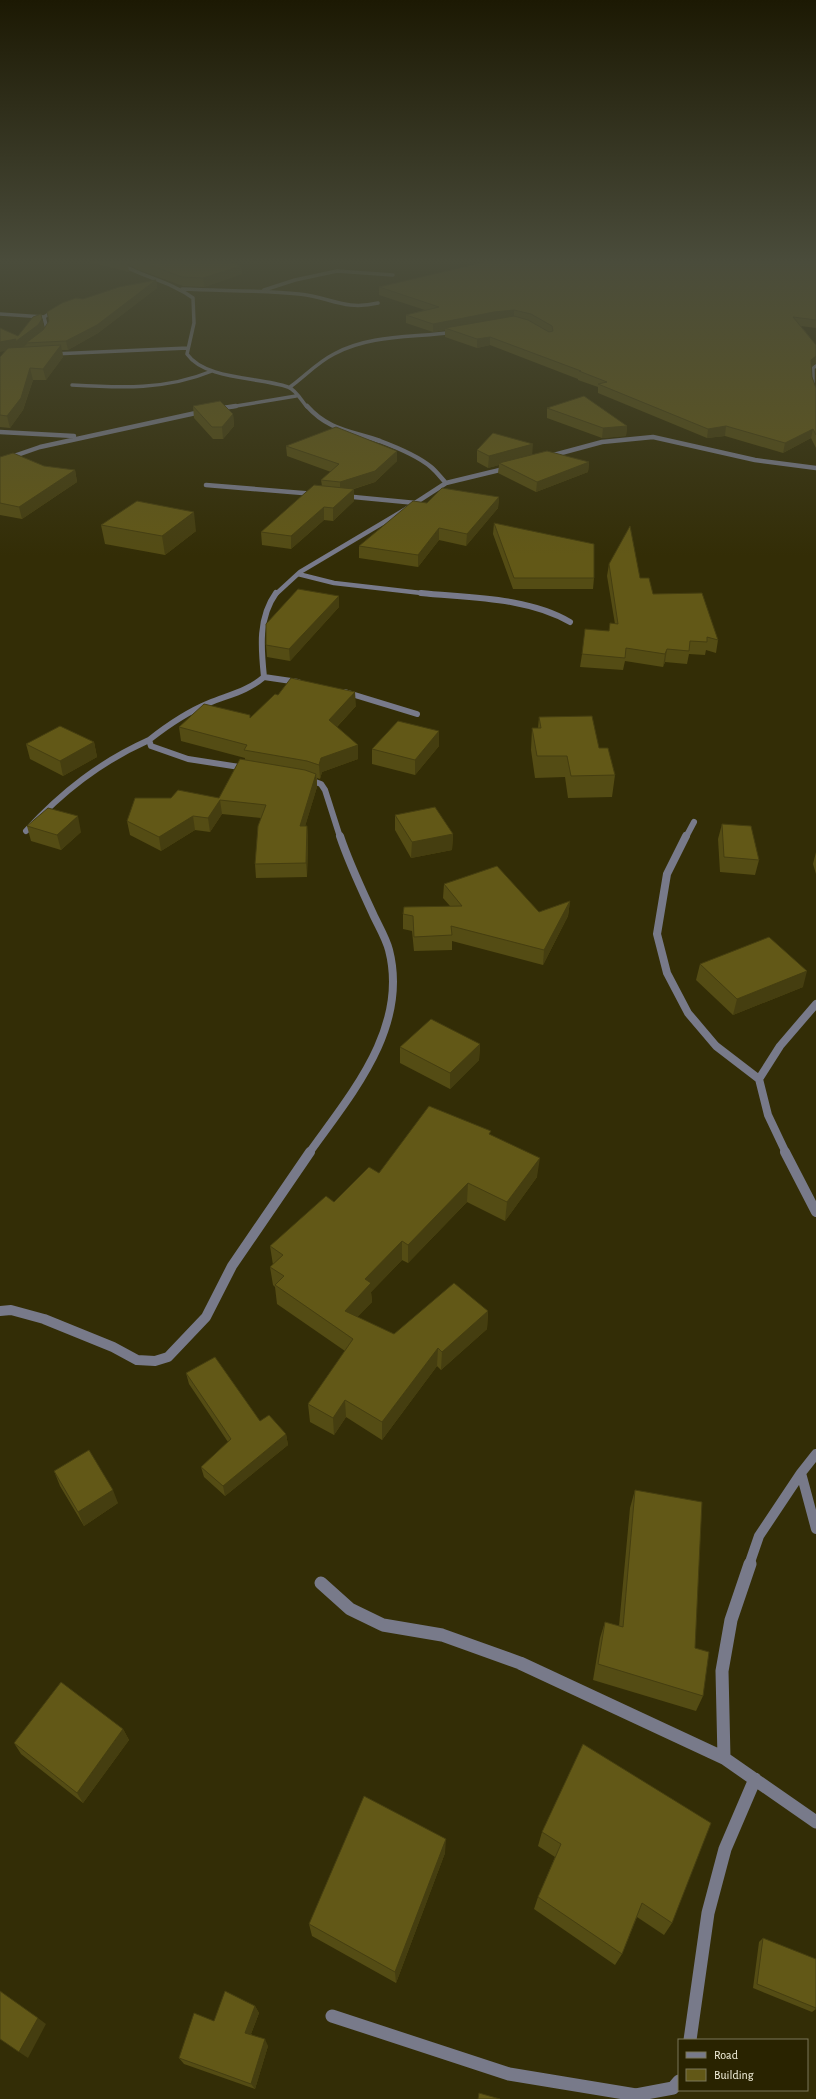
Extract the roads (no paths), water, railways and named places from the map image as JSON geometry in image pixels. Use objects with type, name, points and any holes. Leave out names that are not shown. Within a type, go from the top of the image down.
[{"type":"street","points":[[190,360],[200,366],[212,370],[290,388],[314,414],[327,423],[340,430],[380,442],[410,455],[430,467],[446,483]]},
{"type":"street","points":[[290,388],[306,377],[323,360]]},
{"type":"street","points":[[816,366],[812,368],[816,394]]},
{"type":"street","points":[[72,385],[112,387],[172,386],[199,377],[212,370]]},
{"type":"street","points":[[0,461],[22,451],[187,414],[296,396]]},
{"type":"street","points":[[0,432],[85,437]]},
{"type":"street","points":[[541,459],[602,442],[653,438],[754,460],[816,468]]},
{"type":"street","points":[[26,831],[50,803],[67,788],[98,766],[126,750],[149,740],[165,727],[190,712],[258,683],[264,677],[261,635],[265,615],[278,590],[298,574],[416,503],[446,483],[512,467]]},
{"type":"street","points":[[206,485],[324,494]]},
{"type":"street","points":[[340,496],[416,503]]},
{"type":"street","points":[[298,574],[341,584],[532,605],[555,613],[570,622]]},
{"type":"street","points":[[264,677],[308,683]]},
{"type":"street","points":[[338,690],[417,714]]},
{"type":"street","points":[[149,740],[151,746],[188,759],[254,770]]},
{"type":"street","points":[[0,1311],[11,1310],[44,1319],[113,1347],[137,1360],[155,1361],[168,1357],[206,1317],[232,1266],[360,1080],[382,1039],[391,1009],[394,984],[389,949],[348,861],[325,790],[321,784],[300,777]]},
{"type":"street","points":[[694,822],[667,874],[657,934],[667,973],[688,1013],[716,1046],[759,1079],[771,1122],[816,1212]]},
{"type":"street","points":[[759,1079],[780,1046],[816,1004]]},
{"type":"street","points":[[724,1758],[722,1671],[731,1620],[759,1536],[801,1473],[816,1454]]},
{"type":"street","points":[[801,1473],[816,1529]]},
{"type":"street","points":[[321,1583],[350,1609],[383,1625],[442,1634],[520,1663],[724,1758],[816,1822]]},
{"type":"street","points":[[690,2039],[708,1914],[725,1849],[755,1779]]},
{"type":"street","points":[[332,2016],[509,2074],[636,2095],[673,2088],[678,2082]]}]
